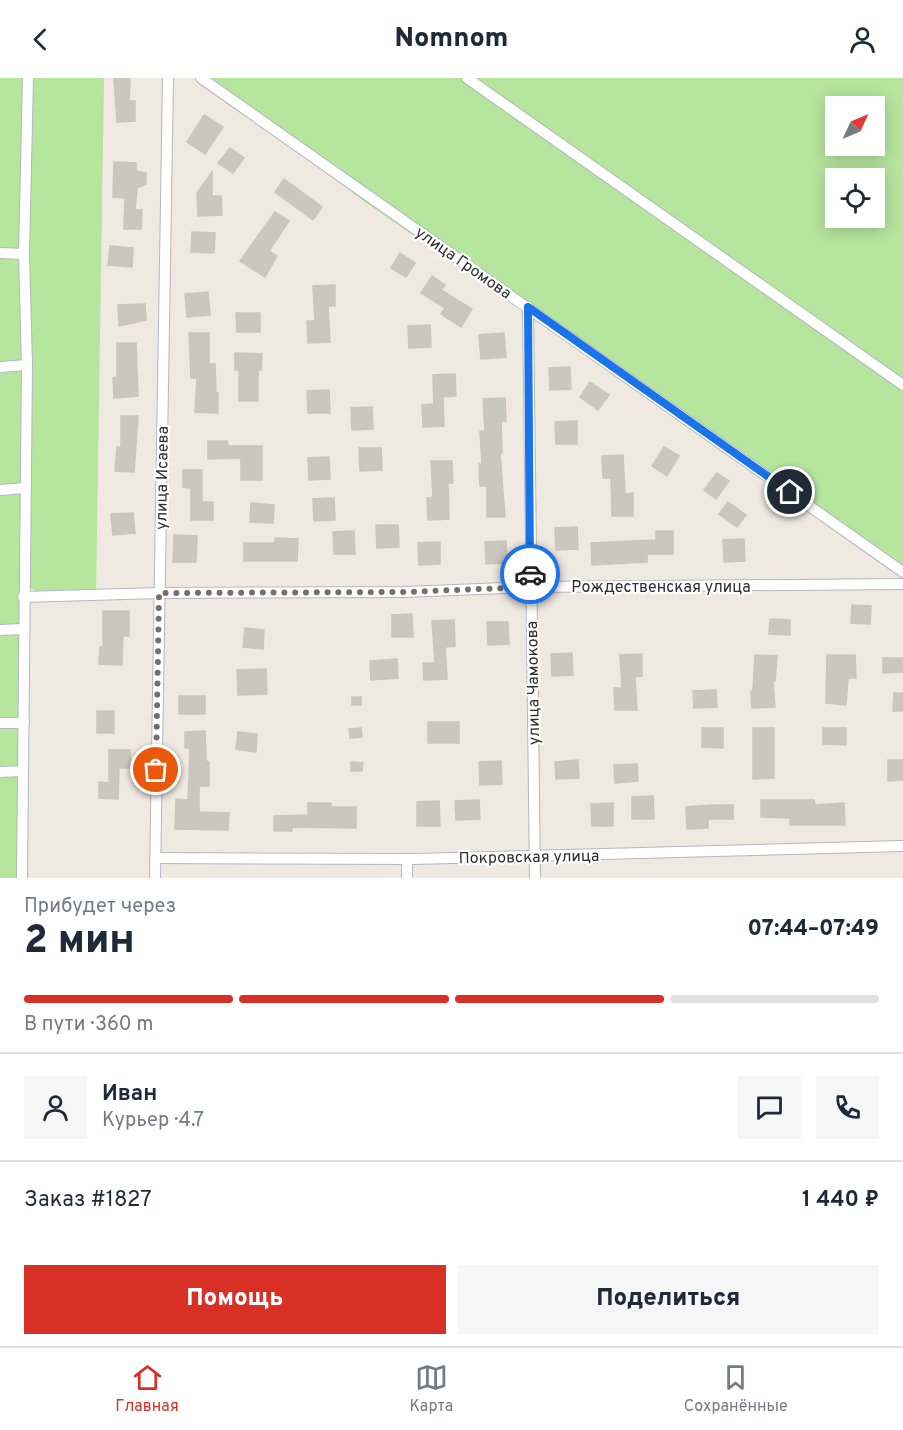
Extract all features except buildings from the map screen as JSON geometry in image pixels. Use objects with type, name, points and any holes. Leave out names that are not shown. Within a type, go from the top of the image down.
[{"type":"street","points":[[22,878],[27,365],[24,254],[28,78]]},
{"type":"street","name":"улица Исаева","points":[[155,878],[168,78]]},
{"type":"street","name":"улица Громова","points":[[201,78],[903,572]]},
{"type":"street","points":[[467,78],[903,384]]},
{"type":"street","points":[[0,253],[24,254]]},
{"type":"street","name":"улица Чамокова","points":[[528,307],[535,878]]},
{"type":"street","points":[[0,367],[27,365]]},
{"type":"street","points":[[0,490],[26,488]]},
{"type":"street","name":"Рождественская улица","points":[[23,597],[159,593],[405,592],[531,587],[903,584]]},
{"type":"street","points":[[0,630],[24,629]]},
{"type":"street","points":[[0,723],[24,723]]},
{"type":"street","points":[[0,772],[23,771]]},
{"type":"street","name":"Покровская улица","points":[[155,858],[407,859],[903,846]]},
{"type":"street","points":[[407,859],[407,878]]},
{"type":"green space","points":[[0,78],[104,78],[96,594],[37,592],[25,584],[23,878],[0,878]]},
{"type":"green space","points":[[201,78],[903,78],[903,576],[775,484],[365,202]]},
{"type":"way so far","points":[[156,770],[159,593],[285,594],[531,587],[530,574]]},
{"type":"route","points":[[530,574],[528,307],[790,492]]}]
